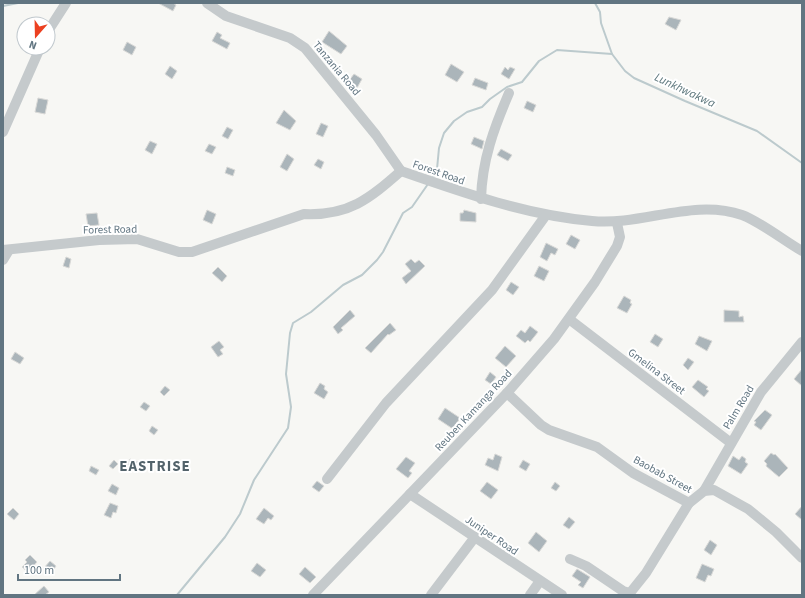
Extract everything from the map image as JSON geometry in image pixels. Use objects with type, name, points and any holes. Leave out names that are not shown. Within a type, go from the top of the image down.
[{"type":"street","points":[[56,19],[66,3]]},
{"type":"street","name":"Tanzania Road","points":[[207,3],[226,16],[290,38],[306,48],[376,135],[401,172]]},
{"type":"street","points":[[3,132],[36,56]]},
{"type":"street","points":[[481,199],[481,177],[492,132],[509,93]]},
{"type":"street","name":"Forest Road","points":[[6,250],[99,240],[137,239],[179,252],[192,252],[304,214],[319,215],[340,212],[375,193],[401,172],[481,199],[546,215],[593,222],[617,223],[694,210],[733,213],[744,216],[802,252]]},
{"type":"street","points":[[327,479],[386,403],[492,290],[546,215]]},
{"type":"street","name":"Reuben Kamanga Road","points":[[313,595],[507,393],[554,338],[595,282],[617,246],[620,237],[617,223]]},
{"type":"street","points":[[3,260],[6,250]]},
{"type":"street","name":"Gmelina Street","points":[[569,319],[731,443]]},
{"type":"street","name":"Palm Road","points":[[704,491],[760,392],[802,342]]},
{"type":"street","name":"Baobab Street","points":[[507,393],[541,425],[549,430],[596,447],[633,473],[689,504],[704,491],[714,490],[748,510],[776,532],[802,558]]},
{"type":"street","name":"Juniper Road","points":[[410,494],[562,595]]},
{"type":"street","points":[[570,559],[586,566],[626,594],[632,591],[646,573],[689,504]]},
{"type":"street","points":[[431,595],[475,537]]},
{"type":"street","points":[[530,595],[540,581]]},
{"type":"building","points":[[158,3],[173,3],[176,5],[173,11]]},
{"type":"building","points":[[669,17],[681,20],[676,30],[665,24]]},
{"type":"building","points":[[329,31],[347,46],[341,54],[322,42]]},
{"type":"building","points":[[217,32],[222,35],[220,38],[230,43],[227,49],[212,41]]},
{"type":"building","points":[[127,42],[136,47],[132,55],[123,50]]},
{"type":"building","points":[[451,64],[464,72],[457,82],[445,75]]},
{"type":"building","points":[[170,66],[177,71],[172,79],[165,74]]},
{"type":"building","points":[[505,67],[508,70],[510,67],[515,69],[509,79],[501,74]]},
{"type":"building","points":[[354,74],[362,79],[357,88],[348,82]]},
{"type":"building","points":[[475,78],[488,83],[486,90],[472,85]]},
{"type":"building","points":[[38,98],[48,100],[45,114],[35,112]]},
{"type":"building","points":[[527,101],[536,105],[533,112],[524,108]]},
{"type":"building","points":[[284,110],[296,121],[290,130],[276,123]]},
{"type":"building","points":[[321,123],[328,126],[323,137],[316,134]]},
{"type":"building","points":[[227,127],[233,130],[228,139],[222,136]]},
{"type":"building","points":[[474,137],[484,141],[482,149],[471,144]]},
{"type":"building","points":[[150,141],[157,144],[152,154],[145,150]]},
{"type":"building","points":[[209,144],[216,147],[212,154],[205,151]]},
{"type":"building","points":[[501,149],[512,155],[508,161],[497,155]]},
{"type":"building","points":[[287,154],[294,159],[287,171],[280,167]]},
{"type":"building","points":[[318,159],[324,162],[321,169],[314,165]]},
{"type":"building","points":[[227,167],[235,170],[233,176],[225,173]]},
{"type":"building","points":[[207,210],[216,214],[212,224],[203,220]]},
{"type":"building","points":[[464,210],[476,213],[476,222],[460,221],[460,213],[463,213]]},
{"type":"building","points":[[97,213],[99,225],[88,226],[86,214]]},
{"type":"building","points":[[571,235],[580,240],[575,249],[566,244]]},
{"type":"building","points":[[546,243],[558,249],[555,255],[551,253],[547,261],[540,257]]},
{"type":"building","points":[[66,257],[71,259],[69,268],[63,266]]},
{"type":"building","points":[[411,259],[415,263],[419,260],[425,266],[406,284],[402,278],[411,271],[405,264]]},
{"type":"building","points":[[539,266],[549,271],[544,281],[534,276]]},
{"type":"building","points":[[218,267],[227,276],[222,282],[212,273]]},
{"type":"building","points":[[511,282],[519,287],[513,295],[506,290]]},
{"type":"building","points":[[624,296],[631,300],[630,303],[632,304],[627,313],[617,308]]},
{"type":"building","points":[[350,310],[355,316],[341,328],[343,330],[338,334],[333,327]]},
{"type":"building","points":[[724,310],[739,311],[739,317],[743,316],[744,322],[724,322]]},
{"type":"building","points":[[390,323],[396,330],[389,335],[388,334],[371,353],[365,348]]},
{"type":"building","points":[[530,326],[538,332],[530,342],[528,340],[525,343],[516,336],[521,330],[525,333]]},
{"type":"building","points":[[655,334],[663,339],[658,347],[650,342]]},
{"type":"building","points":[[699,336],[712,341],[707,351],[695,344]]},
{"type":"building","points":[[219,341],[224,347],[220,350],[223,354],[218,357],[211,347]]},
{"type":"building","points":[[505,346],[516,356],[506,367],[495,358]]},
{"type":"building","points":[[15,352],[24,358],[20,364],[11,359]]},
{"type":"building","points":[[688,358],[694,362],[688,370],[683,365]]},
{"type":"building","points":[[802,369],[802,386],[794,379]]},
{"type":"building","points":[[490,372],[496,377],[491,384],[485,380]]},
{"type":"building","points":[[698,380],[708,387],[706,389],[709,391],[704,397],[692,387]]},
{"type":"building","points":[[320,383],[325,386],[324,389],[328,392],[324,399],[314,393]]},
{"type":"building","points":[[165,386],[170,390],[164,396],[160,392]]},
{"type":"building","points":[[144,402],[150,406],[146,411],[140,407]]},
{"type":"building","points":[[445,408],[460,418],[453,429],[438,419]]},
{"type":"building","points":[[765,410],[772,415],[761,430],[754,425],[756,422],[754,421]]},
{"type":"building","points":[[152,426],[158,430],[154,435],[149,431]]},
{"type":"building","points":[[771,453],[774,455],[775,454],[788,468],[779,477],[766,466],[767,464],[764,461]]},
{"type":"building","points":[[495,454],[502,457],[498,471],[485,465],[488,458],[493,460]]},
{"type":"building","points":[[733,456],[739,460],[742,456],[746,459],[745,462],[748,464],[741,474],[728,466]]},
{"type":"building","points":[[406,457],[415,463],[409,471],[412,473],[408,478],[396,469]]},
{"type":"building","points":[[130,459],[138,462],[134,470],[127,466]]},
{"type":"building","points":[[114,460],[118,464],[113,469],[109,466]]},
{"type":"building","points":[[523,460],[530,464],[526,471],[519,467]]},
{"type":"building","points":[[91,466],[99,470],[96,475],[89,471]]},
{"type":"building","points":[[317,481],[324,486],[319,492],[312,487]]},
{"type":"building","points":[[487,482],[498,490],[491,499],[480,491]]},
{"type":"building","points":[[555,482],[560,486],[556,491],[551,488]]},
{"type":"building","points":[[112,484],[119,488],[116,495],[108,491]]},
{"type":"building","points":[[110,503],[118,506],[116,513],[113,512],[111,518],[104,515]]},
{"type":"building","points":[[802,506],[802,520],[795,514]]},
{"type":"building","points":[[13,508],[19,514],[14,520],[7,514]]},
{"type":"building","points":[[264,508],[274,516],[271,520],[268,518],[264,524],[256,519]]},
{"type":"building","points":[[569,517],[575,522],[569,529],[563,525]]},
{"type":"building","points":[[536,532],[547,541],[539,552],[528,543]]},
{"type":"building","points":[[710,540],[717,545],[711,555],[704,550]]},
{"type":"building","points":[[30,555],[37,562],[28,572],[22,567],[27,562],[25,560]]},
{"type":"building","points":[[50,561],[56,566],[51,573],[44,568]]},
{"type":"building","points":[[257,563],[266,570],[260,577],[251,571]]},
{"type":"building","points":[[702,564],[714,569],[711,576],[708,575],[705,582],[696,578]]},
{"type":"building","points":[[305,567],[316,577],[310,583],[299,574]]},
{"type":"building","points":[[577,569],[590,577],[583,588],[578,585],[581,582],[572,576]]},
{"type":"building","points":[[44,586],[49,592],[45,595],[34,595]]},
{"type":"waterway","points":[[3,6],[18,3]]},
{"type":"waterway","name":"Lunkhwakwa","points":[[595,3],[600,12],[601,23],[612,54],[625,71],[634,78],[757,131],[802,163]]},
{"type":"waterway","points":[[432,179],[437,169],[439,148],[444,133],[454,121],[467,112],[482,107],[490,99],[507,87],[522,82],[539,61],[557,50],[612,54]]},
{"type":"waterway","points":[[177,595],[225,537],[240,514],[254,480],[288,428],[291,407],[286,374],[290,333],[293,323],[311,312],[343,285],[362,275],[377,260],[383,252],[403,213],[412,207],[428,184]]},
{"type":"district","name":"EASTRISE","points":[[155,466]]}]
